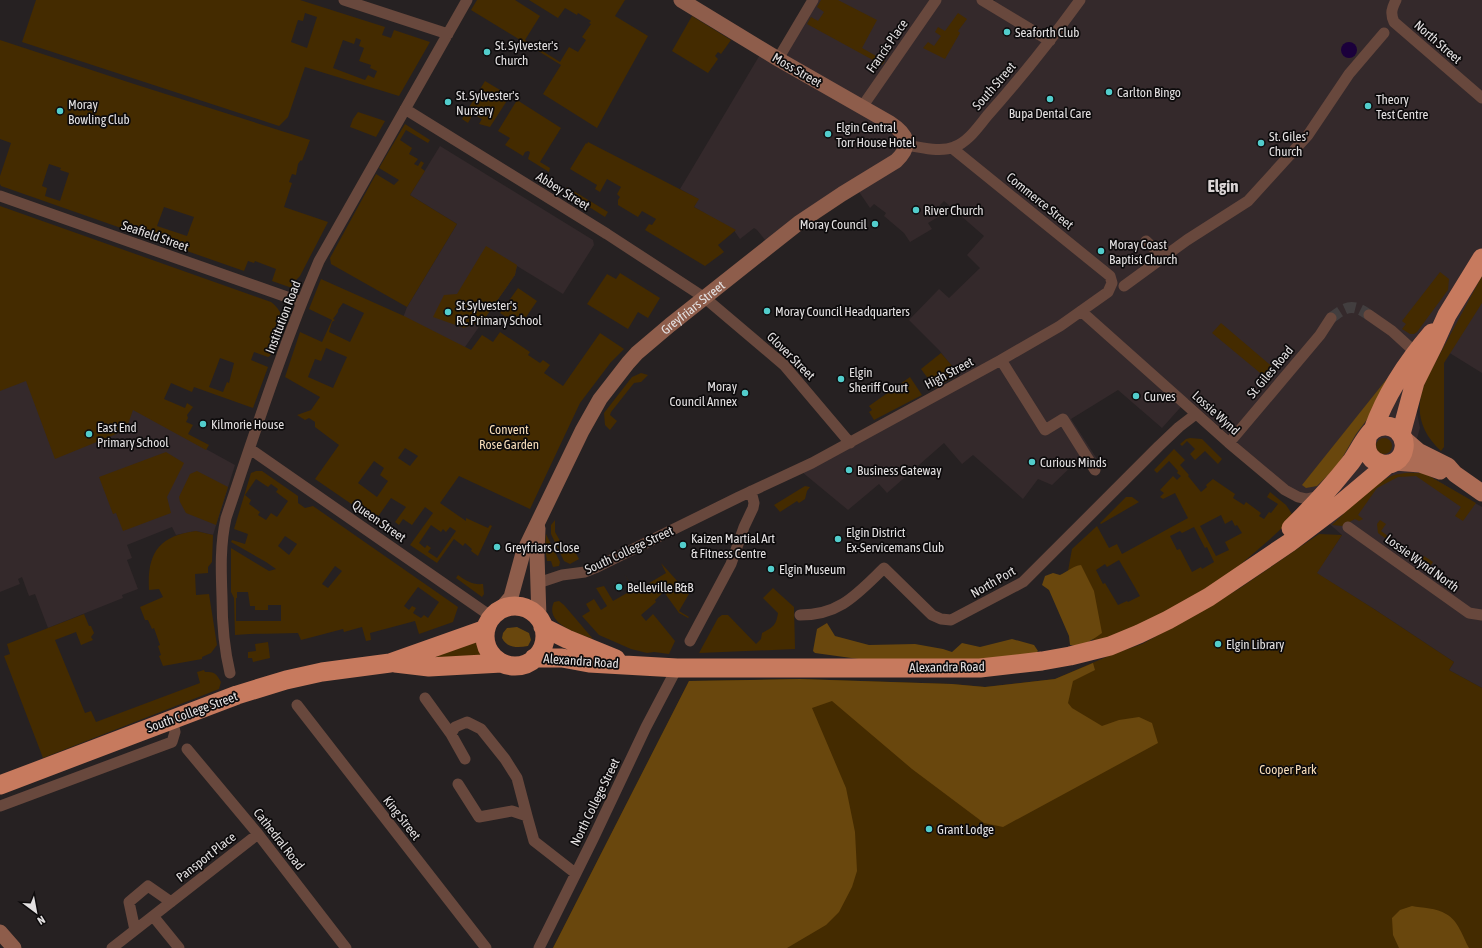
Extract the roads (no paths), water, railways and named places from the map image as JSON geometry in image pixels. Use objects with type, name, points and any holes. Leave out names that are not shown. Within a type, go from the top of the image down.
[{"type":"highway","points":[[1245,572],[1289,543],[1391,463],[1400,458],[1404,446],[1402,436],[1415,382],[1447,315],[1482,258]]},
{"type":"highway","points":[[1391,463],[1377,463],[1368,455],[1366,444],[1379,412],[1398,378],[1415,352],[1447,315]]},
{"type":"highway","points":[[1245,572],[1283,537],[1324,495],[1352,461],[1370,434],[1378,427],[1385,426],[1397,430],[1402,436]]},
{"type":"highway","name":"Alexandra Road","points":[[534,658],[562,658],[589,663],[628,664],[677,668],[980,668],[1042,661],[1110,646],[1139,634],[1209,597],[1245,572]]},
{"type":"highway","points":[[516,606],[528,610],[541,622],[544,635],[540,652],[527,663],[519,666],[510,666],[502,663],[493,656],[486,645],[485,637],[492,619],[508,607],[516,606]]},
{"type":"highway","name":"South College Street","points":[[390,663],[492,619]]},
{"type":"highway","name":"Alexandra Road","points":[[541,622],[567,639],[628,664]]},
{"type":"highway","name":"South College Street","points":[[0,785],[172,718],[237,695],[286,680],[322,672],[390,663],[429,667],[502,663]]},
{"type":"main road","points":[[1402,436],[1418,451],[1448,466],[1455,474],[1482,493]]},
{"type":"main road","points":[[1391,463],[1420,464],[1445,473],[1455,474]]},
{"type":"street","points":[[344,0],[448,34]]},
{"type":"street","name":"Institution Road","points":[[230,673],[226,658],[222,614],[222,540],[226,518],[301,302],[319,261],[467,0]]},
{"type":"street","name":"Moss Street","points":[[681,0],[778,59],[886,120],[898,129],[904,136],[906,145]]},
{"type":"street","points":[[778,59],[813,0]]},
{"type":"street","name":"Francis Place","points":[[862,107],[936,0]]},
{"type":"street","points":[[982,0],[1050,41]]},
{"type":"street","name":"South Street","points":[[952,148],[967,138],[1012,87],[1050,41],[1080,0]]},
{"type":"street","name":"North Street","points":[[1396,0],[1391,14],[1394,22],[1482,98]]},
{"type":"street","points":[[1124,286],[1228,212],[1248,200],[1308,135],[1349,74],[1384,33]]},
{"type":"street","name":"Abbey Street","points":[[405,109],[607,234],[705,298]]},
{"type":"street","points":[[906,145],[942,150],[952,148]]},
{"type":"street","name":"Greyfriars Street","points":[[492,619],[511,597],[523,553],[553,488],[600,399],[637,353],[670,324],[811,214],[896,161],[903,154],[906,145]]},
{"type":"street","name":"Commerce Street","points":[[952,148],[1110,276]]},
{"type":"street","name":"Seafield Street","points":[[0,196],[301,302]]},
{"type":"street","points":[[1146,241],[1163,258]]},
{"type":"street","name":"High Street","points":[[739,496],[806,466],[1001,360],[1058,327],[1108,292],[1112,284],[1110,276]]},
{"type":"street","name":"Glover Street","points":[[705,298],[784,365],[850,442]]},
{"type":"street","name":"Lossie Wynd","points":[[1081,311],[1229,443],[1285,490],[1298,497],[1307,498],[1324,495]]},
{"type":"street","points":[[1369,315],[1392,331],[1415,352]]},
{"type":"street","name":"St. Giles Road","points":[[1229,443],[1320,334],[1331,318]]},
{"type":"street","points":[[1001,360],[1045,430],[1063,419],[1095,470]]},
{"type":"street","name":"North Port","points":[[800,615],[824,613],[841,606],[856,595],[887,565],[932,615],[941,619],[952,620],[1023,582],[1159,446],[1179,427],[1196,414]]},
{"type":"street","name":"Queen Street","points":[[250,449],[492,619]]},
{"type":"street","points":[[690,641],[731,564],[744,527],[753,508],[754,503],[751,491]]},
{"type":"street","name":"South College Street","points":[[538,583],[562,575],[585,572],[595,568],[739,496]]},
{"type":"street","name":"Greyfriars Street","points":[[538,523],[537,556],[541,622]]},
{"type":"street","name":"Lossie Wynd North","points":[[1348,527],[1469,613],[1482,615]]},
{"type":"street","name":"North College Street","points":[[539,948],[646,727],[677,668]]},
{"type":"street","points":[[425,698],[451,734],[465,759]]},
{"type":"street","name":"King Street","points":[[296,705],[486,948]]},
{"type":"street","points":[[0,806],[172,742],[175,732],[172,718]]},
{"type":"street","points":[[451,734],[455,726],[467,722],[481,729],[505,759],[517,778],[526,816],[534,841],[575,873]]},
{"type":"street","name":"Cathedral Road","points":[[187,748],[258,834],[346,948]]},
{"type":"street","points":[[458,784],[479,817],[512,811],[526,816]]},
{"type":"street","name":"Pansport Place","points":[[112,948],[258,834]]},
{"type":"street","points":[[136,930],[128,902],[148,886],[171,902]]},
{"type":"street","points":[[153,916],[179,948]]},
{"type":"street","points":[[0,932],[14,948]]},
{"type":"tunnel","points":[[1331,318],[1341,311],[1350,308],[1358,309],[1369,315]]},
{"type":"place","name":"Seaforth Club","points":[[1007,32]]},
{"type":"place","name":"St. Sylvester's Church","points":[[487,52]]},
{"type":"place","name":"Carlton Bingo","points":[[1109,92]]},
{"type":"place","name":"Bupa Dental Care","points":[[1050,99]]},
{"type":"place","name":"St. Sylvester's Nursery","points":[[448,102]]},
{"type":"place","name":"Theory Test Centre","points":[[1368,106]]},
{"type":"place","name":"Moray Bowling Club","points":[[60,111]]},
{"type":"place","name":"Elgin Central Torr House Hotel","points":[[828,134]]},
{"type":"place","name":"St. Giles' Church","points":[[1261,143]]},
{"type":"place","name":"River Church","points":[[916,210]]},
{"type":"place","name":"Moray Council","points":[[875,224]]},
{"type":"place","name":"Moray Coast Baptist Church","points":[[1101,251]]},
{"type":"place","name":"Moray Council Headquarters","points":[[767,311]]},
{"type":"place","name":"St Sylvester's RC Primary School","points":[[448,312]]},
{"type":"place","name":"Elgin Sheriff Court","points":[[841,379]]},
{"type":"place","name":"Moray Council Annex","points":[[745,393]]},
{"type":"place","name":"Curves","points":[[1136,396]]},
{"type":"place","name":"Kilmorie House","points":[[203,424]]},
{"type":"place","name":"East End Primary School","points":[[89,434]]},
{"type":"place","name":"Curious Minds","points":[[1032,462]]},
{"type":"place","name":"Business Gateway","points":[[849,470]]},
{"type":"place","name":"Elgin District Ex-Servicemans Club","points":[[838,539]]},
{"type":"place","name":"Kaizen Martial Art & Fitness Centre","points":[[683,545]]},
{"type":"place","name":"Greyfriars Close","points":[[497,547]]},
{"type":"place","name":"Elgin Museum","points":[[771,569]]},
{"type":"place","name":"Belleville B&B","points":[[619,587]]},
{"type":"place","name":"Elgin Library","points":[[1218,644]]},
{"type":"place","name":"Grant Lodge","points":[[929,829]]},
{"type":"district","name":"Elgin","points":[[1223,186]]},
{"type":"park label","name":"Convent Rose Garden","points":[[509,436]]},
{"type":"park label","name":"Cooper Park","points":[[1288,769]]}]
